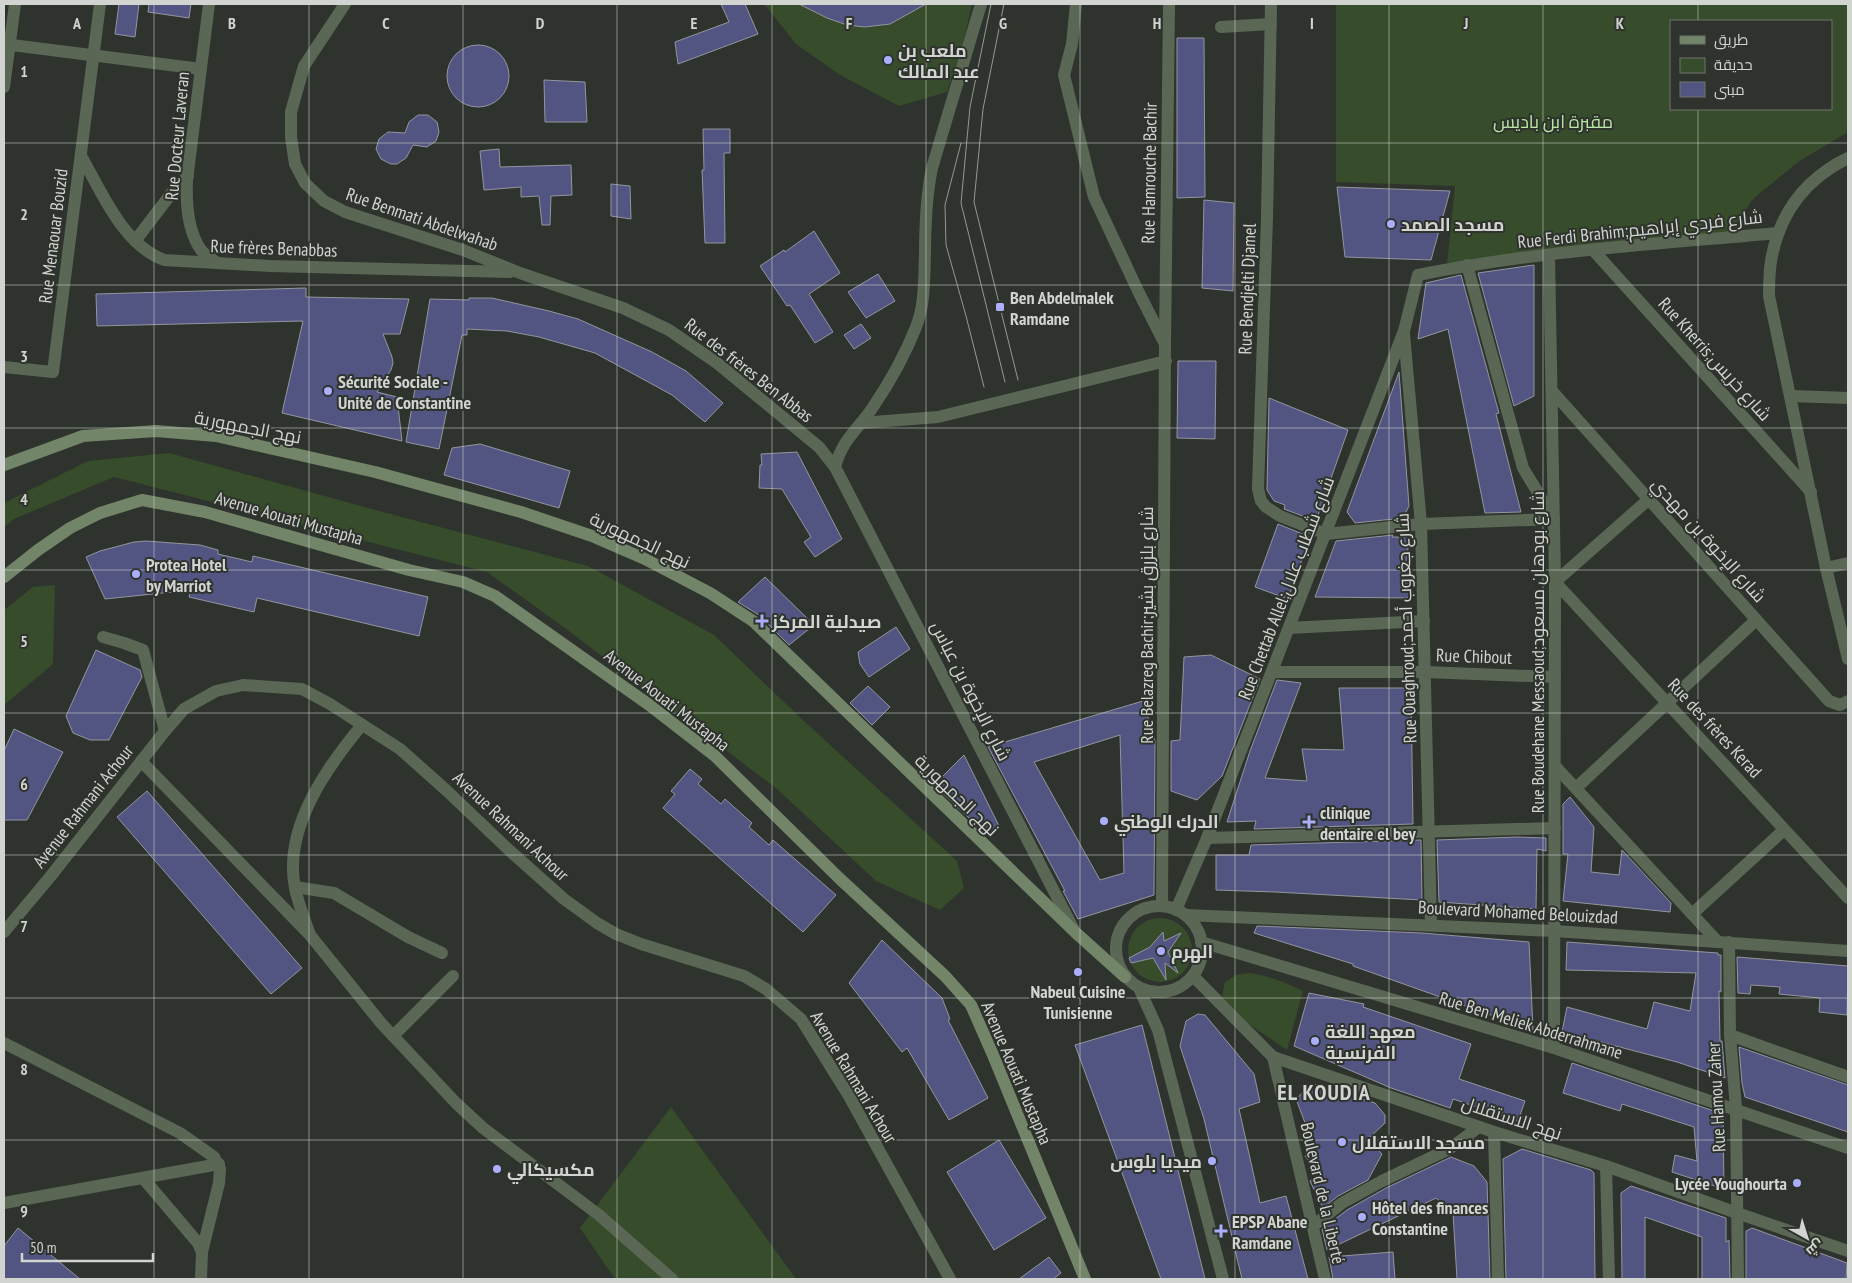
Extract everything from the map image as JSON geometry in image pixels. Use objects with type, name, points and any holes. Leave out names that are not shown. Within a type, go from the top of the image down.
[{"type":"main road","name":"نهج الجمهورية","points":[[4,465],[83,436],[156,431],[216,436],[375,472],[521,512],[592,536],[636,555],[710,593],[753,621],[1075,932],[1125,977]]},
{"type":"main road","name":"Avenue Aouati Mustapha","points":[[4,577],[70,528],[100,513],[142,500],[205,512],[409,570],[463,582],[495,596],[648,704],[715,756],[838,878],[958,990],[970,1005],[993,1055],[1085,1279]]},
{"type":"street","points":[[4,87],[6,44],[14,4]]},
{"type":"street","name":"Rue Menaouar Bouzid","points":[[4,367],[53,372],[100,4]]},
{"type":"street","name":"Rue Docteur Laveran","points":[[209,4],[200,69],[186,207],[194,236],[202,250],[217,263]]},
{"type":"street","name":"Rue Benmati Abdelwahab","points":[[344,4],[304,66],[291,112],[291,137],[295,164],[305,183],[324,201],[345,212],[463,250],[520,273]]},
{"type":"street","points":[[835,467],[839,452],[848,436],[861,423],[900,362],[917,324],[924,290],[927,189],[934,159],[981,4]]},
{"type":"street","points":[[1076,4],[1072,44],[1064,75],[1094,197],[1165,344]]},
{"type":"street","name":"Rue Hamrouche Bachir","points":[[1165,344],[1169,4]]},
{"type":"street","name":"Rue Bendjelti Djamel","points":[[1271,4],[1267,217],[1258,489],[1261,501],[1266,507],[1280,516],[1326,534]]},
{"type":"street","points":[[1221,27],[1270,24]]},
{"type":"street","points":[[6,44],[200,69]]},
{"type":"street","name":"Rue frères Benabbas","points":[[81,156],[122,227],[151,255],[164,260],[520,273]]},
{"type":"street","points":[[1848,158],[1830,167],[1809,184],[1790,208],[1778,233],[1770,262],[1769,296],[1826,568],[1848,659]]},
{"type":"street","points":[[135,241],[174,190],[188,176]]},
{"type":"street","name":"Rue Ferdi Brahim;شارع فردي إبراهيم","points":[[1418,275],[1467,265],[1594,250],[1778,233]]},
{"type":"street","name":"Rue Kherris;شارع خريس","points":[[1594,250],[1811,492]]},
{"type":"street","name":"Rue Boudehane Messaoud;شارع بودهان مسعود","points":[[1549,256],[1555,582],[1554,1048]]},
{"type":"street","points":[[1326,534],[1421,524],[1554,519],[1523,468],[1467,265]]},
{"type":"street","name":"Rue des frères Ben Abbas","points":[[520,273],[623,308],[669,330],[717,363],[819,447],[835,467]]},
{"type":"street","name":"Rue Chettab Allel;شارع شطاب علال","points":[[1181,912],[1207,838],[1404,332],[1418,275]]},
{"type":"street","name":"Rue Ouaghroud;شارع جغروب أحمد","points":[[1404,332],[1421,524],[1431,924]]},
{"type":"street","name":"Rue Belazreg Bachir;شارع بلزرق بشير","points":[[1162,906],[1165,344]]},
{"type":"street","points":[[861,423],[938,417],[1166,361]]},
{"type":"street","name":"شارع الإخوة بن مهدي","points":[[1552,391],[1829,701],[1836,704],[1846,703]]},
{"type":"street","points":[[1791,396],[1848,398]]},
{"type":"street","points":[[4,458],[20,459]]},
{"type":"street","name":"شارع الإخوة بن عباس","points":[[835,467],[1075,932]]},
{"type":"street","points":[[1555,582],[1649,500]]},
{"type":"street","points":[[1826,568],[1848,563]]},
{"type":"street","name":"Rue des frères Kerad","points":[[1555,582],[1848,898]]},
{"type":"street","points":[[1576,788],[1756,620]]},
{"type":"street","points":[[1289,628],[1424,621]]},
{"type":"street","points":[[103,637],[124,642],[143,650],[165,731]]},
{"type":"street","name":"Rue Chibout","points":[[1272,672],[1425,672],[1555,676]]},
{"type":"street","name":"Avenue Rahmani Achour","points":[[4,932],[184,709],[216,691],[243,685],[302,689],[330,704],[400,749],[564,899],[597,923],[616,934],[641,944],[744,976],[783,1002],[801,1019],[849,1096],[950,1279]]},
{"type":"street","points":[[310,935],[295,888],[297,837],[306,812],[329,769],[362,725]]},
{"type":"street","points":[[141,761],[310,935],[394,1036],[456,1103],[483,1128],[599,1215],[672,1279]]},
{"type":"street","points":[[1555,766],[1692,914],[1723,942]]},
{"type":"street","points":[[1207,838],[1555,828]]},
{"type":"street","points":[[1692,914],[1784,830]]},
{"type":"street","points":[[295,888],[334,892],[408,937],[442,953]]},
{"type":"street","points":[[1162,906],[1181,912],[1193,923],[1198,932],[1202,954],[1199,966],[1193,976],[1182,986],[1168,992],[1153,992],[1139,988],[1125,977],[1119,964],[1116,950],[1118,936],[1125,924],[1135,914],[1148,908],[1162,906]]},
{"type":"street","name":"Boulevard Mohamed Belouizdad","points":[[1181,912],[1555,931],[1848,951]]},
{"type":"street","name":"Rue Ben Meliek Abderrahmane","points":[[1201,942],[1554,1048],[1848,1148]]},
{"type":"street","name":"Rue Hamou Zaher","points":[[1723,942],[1736,1109],[1738,1279]]},
{"type":"street","points":[[394,1036],[453,976]]},
{"type":"street","name":"نهج الاستقلال","points":[[1193,976],[1273,1057],[1494,1132],[1606,1166],[1848,1250]]},
{"type":"street","points":[[1139,988],[1158,1030],[1223,1279]]},
{"type":"street","points":[[1730,1035],[1848,1077]]},
{"type":"street","points":[[4,1043],[180,1133],[214,1157],[219,1164],[219,1183],[202,1252],[201,1279]]},
{"type":"street","name":"Boulevard de la Liberté","points":[[1273,1057],[1325,1279]]},
{"type":"street","points":[[1312,1226],[1342,1203],[1382,1181],[1449,1149],[1479,1127]]},
{"type":"street","points":[[1494,1132],[1498,1279]]},
{"type":"street","points":[[4,1203],[219,1164]]},
{"type":"street","points":[[1606,1166],[1609,1279]]},
{"type":"street","points":[[142,1178],[198,1243],[202,1252]]},
{"type":"green space","name":"ملعب بن عبد المالك","points":[[764,4],[972,4],[964,41],[947,92],[899,106],[840,75],[796,44]]},
{"type":"green space","name":"مقبرة ابن باديس","points":[[1336,4],[1848,4],[1848,132],[1798,162],[1753,199],[1730,233],[1447,264],[1455,186],[1336,182]]},
{"type":"green space","points":[[169,453],[588,566],[714,635],[805,722],[957,861],[964,888],[940,910],[876,881],[777,789],[565,628],[487,572],[114,477],[14,519],[4,527],[4,503],[88,461]]},
{"type":"green space","points":[[55,585],[53,664],[4,705],[4,610],[33,587]]},
{"type":"green space","name":"الهرم","points":[[1160,918],[1172,920],[1183,927],[1190,938],[1192,950],[1190,962],[1183,973],[1172,980],[1160,982],[1148,980],[1137,973],[1130,962],[1128,950],[1130,938],[1137,927],[1148,920]]},
{"type":"green space","points":[[1250,973],[1277,980],[1303,991],[1287,1050],[1250,1025],[1222,997],[1225,982],[1236,975]]},
{"type":"green space","points":[[671,1107],[796,1279],[615,1279],[580,1228]]},
{"type":"building","points":[[119,4],[139,4],[135,37],[115,34]]},
{"type":"building","points":[[149,4],[191,4],[189,18],[148,12]]},
{"type":"building","points":[[721,4],[745,4],[758,34],[678,64],[675,42],[729,22]]},
{"type":"building","points":[[799,4],[926,4],[890,24],[865,27],[847,25],[827,18]]},
{"type":"building","points":[[1177,38],[1204,38],[1205,197],[1177,198]]},
{"type":"building","points":[[478,45],[495,50],[500,54],[504,59],[509,76],[504,93],[500,98],[495,102],[478,107],[461,102],[456,98],[452,93],[447,76],[452,59],[456,54],[461,50]]},
{"type":"building","points":[[544,80],[585,82],[587,122],[545,122]]},
{"type":"building","points":[[418,115],[428,115],[437,122],[439,132],[436,141],[427,147],[413,145],[406,158],[397,164],[391,164],[381,159],[376,149],[379,139],[388,132],[405,133],[409,122]]},
{"type":"building","points":[[703,129],[730,129],[730,153],[724,153],[725,243],[705,243],[702,170],[704,170]]},
{"type":"building","points":[[499,149],[500,167],[571,165],[572,195],[551,196],[550,225],[542,225],[539,196],[521,197],[521,187],[484,190],[480,151]]},
{"type":"building","points":[[611,184],[630,186],[631,219],[611,216]]},
{"type":"building","name":"مسجد الصمد","points":[[1337,187],[1450,191],[1431,260],[1345,257]]},
{"type":"building","points":[[1204,200],[1234,203],[1233,291],[1202,288]]},
{"type":"building","points":[[814,231],[840,273],[809,294],[833,332],[815,343],[790,305],[787,306],[760,266],[784,250],[785,252]]},
{"type":"building","points":[[1534,265],[1534,396],[1514,406],[1478,273]]},
{"type":"building","points":[[878,274],[895,301],[866,318],[848,292]]},
{"type":"building","points":[[1461,275],[1499,413],[1496,414],[1521,512],[1485,513],[1448,329],[1418,339],[1426,283]]},
{"type":"building","points":[[306,288],[306,297],[409,299],[400,334],[383,334],[393,363],[391,370],[377,392],[397,397],[402,441],[282,413],[303,321],[97,326],[96,294]]},
{"type":"building","points":[[469,298],[492,298],[578,319],[652,352],[686,371],[723,403],[705,422],[672,395],[595,353],[539,337],[507,331],[467,329],[467,335],[462,335],[439,449],[406,442],[430,299],[469,300]]},
{"type":"building","points":[[861,324],[871,338],[854,349],[844,335]]},
{"type":"building","points":[[1178,361],[1216,361],[1215,439],[1177,438]]},
{"type":"building","points":[[1399,372],[1409,506],[1403,518],[1355,523],[1347,512]]},
{"type":"building","points":[[1269,398],[1348,430],[1316,521],[1284,509],[1285,505],[1274,501],[1267,490]]},
{"type":"building","points":[[480,444],[570,471],[559,508],[444,475],[452,448]]},
{"type":"building","points":[[797,452],[842,539],[815,557],[804,542],[811,537],[782,489],[759,488],[760,465],[762,465],[761,454]]},
{"type":"building","points":[[1278,524],[1310,537],[1288,599],[1255,587]]},
{"type":"building","points":[[1393,535],[1392,537],[1409,537],[1407,558],[1409,598],[1315,597],[1336,541]]},
{"type":"building","points":[[146,541],[200,545],[218,550],[218,554],[252,562],[253,556],[428,597],[419,636],[257,598],[254,612],[189,597],[191,590],[105,599],[86,557],[100,551],[134,542]]},
{"type":"building","points":[[765,577],[814,625],[789,645],[759,615],[738,602]]},
{"type":"building","points":[[896,627],[910,649],[869,677],[860,664],[858,652]]},
{"type":"building","points":[[96,650],[140,670],[142,677],[109,740],[90,740],[73,733],[66,716]]},
{"type":"building","points":[[1211,655],[1260,679],[1222,776],[1197,800],[1171,791],[1171,741],[1180,740],[1184,657]]},
{"type":"building","points":[[1277,680],[1301,683],[1265,778],[1307,781],[1302,749],[1344,750],[1339,688],[1411,688],[1413,824],[1254,829],[1256,821],[1227,822],[1250,751]]},
{"type":"building","points":[[868,686],[890,707],[872,725],[850,703]]},
{"type":"building","points":[[1143,701],[1155,741],[1154,895],[1078,919],[988,747]],"holes":[[[1120,735],[1124,873],[1100,880],[1034,762]]]},
{"type":"building","points":[[14,729],[63,752],[27,820],[4,820],[4,751]]},
{"type":"building","points":[[964,755],[999,826],[985,833],[934,785]]},
{"type":"building","points":[[690,769],[702,779],[698,784],[721,804],[725,799],[752,823],[749,827],[769,845],[773,840],[836,895],[803,932],[663,808],[675,794],[671,791]]},
{"type":"building","points":[[147,791],[302,968],[271,994],[117,817]]},
{"type":"building","points":[[1570,797],[1594,827],[1591,872],[1619,875],[1622,850],[1671,903],[1670,912],[1563,901],[1568,854],[1563,854],[1563,804]]},
{"type":"building","points":[[1517,837],[1546,838],[1546,851],[1537,849],[1536,909],[1439,902],[1437,840]]},
{"type":"building","points":[[1421,840],[1422,900],[1216,890],[1216,855],[1249,855],[1251,845]]},
{"type":"building","points":[[1257,926],[1422,933],[1529,942],[1533,1030],[1353,966],[1353,964],[1254,933]]},
{"type":"building","name":"الهرم","points":[[1163,932],[1164,941],[1181,933],[1168,952],[1178,973],[1165,963],[1166,980],[1153,958],[1131,963],[1129,958],[1150,947]]},
{"type":"building","points":[[882,940],[942,998],[950,1019],[948,1020],[988,1098],[949,1120],[907,1048],[902,1052],[849,983]]},
{"type":"building","points":[[1567,942],[1718,953],[1718,955],[1721,955],[1721,992],[1719,991],[1720,1041],[1722,1041],[1725,1078],[1677,1062],[1562,1032],[1567,1007],[1647,1029],[1654,1002],[1690,1011],[1696,973],[1566,970]]},
{"type":"building","points":[[1737,957],[1848,966],[1847,1015],[1819,1012],[1820,998],[1779,994],[1780,987],[1751,985],[1750,994],[1738,993]]},
{"type":"building","points":[[1309,993],[1364,1004],[1363,1007],[1471,1044],[1459,1079],[1525,1101],[1518,1121],[1453,1099],[1450,1108],[1391,1088],[1294,1046]]},
{"type":"building","points":[[1198,1014],[1205,1015],[1254,1074],[1260,1102],[1239,1109],[1260,1203],[1286,1196],[1308,1279],[1242,1279],[1204,1119],[1180,1046],[1186,1021]]},
{"type":"building","points":[[1142,1025],[1205,1279],[1161,1279],[1075,1045]]},
{"type":"building","points":[[1739,1047],[1848,1085],[1848,1132],[1745,1097]]},
{"type":"building","points":[[1572,1063],[1723,1114],[1724,1189],[1672,1172],[1675,1155],[1697,1161],[1694,1127],[1622,1104],[1620,1111],[1563,1093]]},
{"type":"building","name":"مسجد الاستقلال","points":[[1312,1084],[1375,1103],[1385,1115],[1385,1123],[1368,1139],[1382,1154],[1368,1180],[1338,1196],[1323,1208],[1310,1181],[1320,1175],[1305,1156],[1317,1145],[1304,1131],[1307,1128],[1296,1099]]},
{"type":"building","points":[[999,1140],[1046,1218],[994,1250],[947,1172]]},
{"type":"building","points":[[1522,1149],[1591,1170],[1594,1173],[1595,1279],[1506,1279],[1503,1159]]},
{"type":"building","name":"Hôtel des finances Constantine","points":[[1451,1157],[1474,1166],[1487,1182],[1490,1279],[1457,1279],[1453,1213],[1436,1198],[1327,1250],[1322,1229],[1347,1210],[1386,1188]]},
{"type":"building","points":[[1631,1186],[1726,1218],[1726,1242],[1729,1240],[1730,1279],[1702,1279],[1702,1237],[1645,1217],[1645,1279],[1622,1279],[1621,1193]]},
{"type":"building","points":[[18,1228],[80,1279],[4,1279],[4,1246]]},
{"type":"building","points":[[1752,1228],[1847,1263],[1846,1279],[1746,1279],[1746,1231]]},
{"type":"building","points":[[1393,1252],[1395,1279],[1333,1279],[1329,1257]]},
{"type":"building","points":[[1049,1257],[1061,1273],[1053,1279],[1019,1279]]},
{"type":"tram line","points":[[991,4],[970,107],[961,203],[1005,382]]},
{"type":"tram line","points":[[1004,4],[983,109],[974,202],[1018,380]]},
{"type":"tram line","points":[[961,143],[945,205],[946,245],[984,387]]},
{"type":"place","name":"ملعب بن عبد المالك","points":[[888,60]]},
{"type":"place","name":"مسجد الصمد","points":[[1391,224]]},
{"type":"place","name":"Ben Abdelmalek Ramdane","points":[[1000,307]]},
{"type":"place","name":"Sécurité Sociale - Unité de Constantine","points":[[328,391]]},
{"type":"place","name":"Protea Hotel by Marriot","points":[[136,574]]},
{"type":"place","name":"صيدلية المركز","points":[[762,621]]},
{"type":"place","name":"الدرك الوطني","points":[[1104,821]]},
{"type":"place","name":"clinique dentaire el bey","points":[[1309,822]]},
{"type":"place","name":"الهرم","points":[[1161,951]]},
{"type":"place","name":"Nabeul Cuisine Tunisienne","points":[[1078,972]]},
{"type":"place","name":"معهد اللغة الفرنسية","points":[[1315,1041]]},
{"type":"place","name":"مسجد الاستقلال","points":[[1342,1142]]},
{"type":"place","name":"ميديا بلوس","points":[[1212,1161]]},
{"type":"place","name":"مكسيكالي","points":[[497,1169]]},
{"type":"place","name":"Lycée Youghourta","points":[[1797,1183]]},
{"type":"place","name":"Hôtel des finances Constantine","points":[[1362,1217]]},
{"type":"place","name":"EPSP Abane Ramdane","points":[[1221,1231]]},
{"type":"district","name":"EL KOUDIA","points":[[1324,1092]]}]
